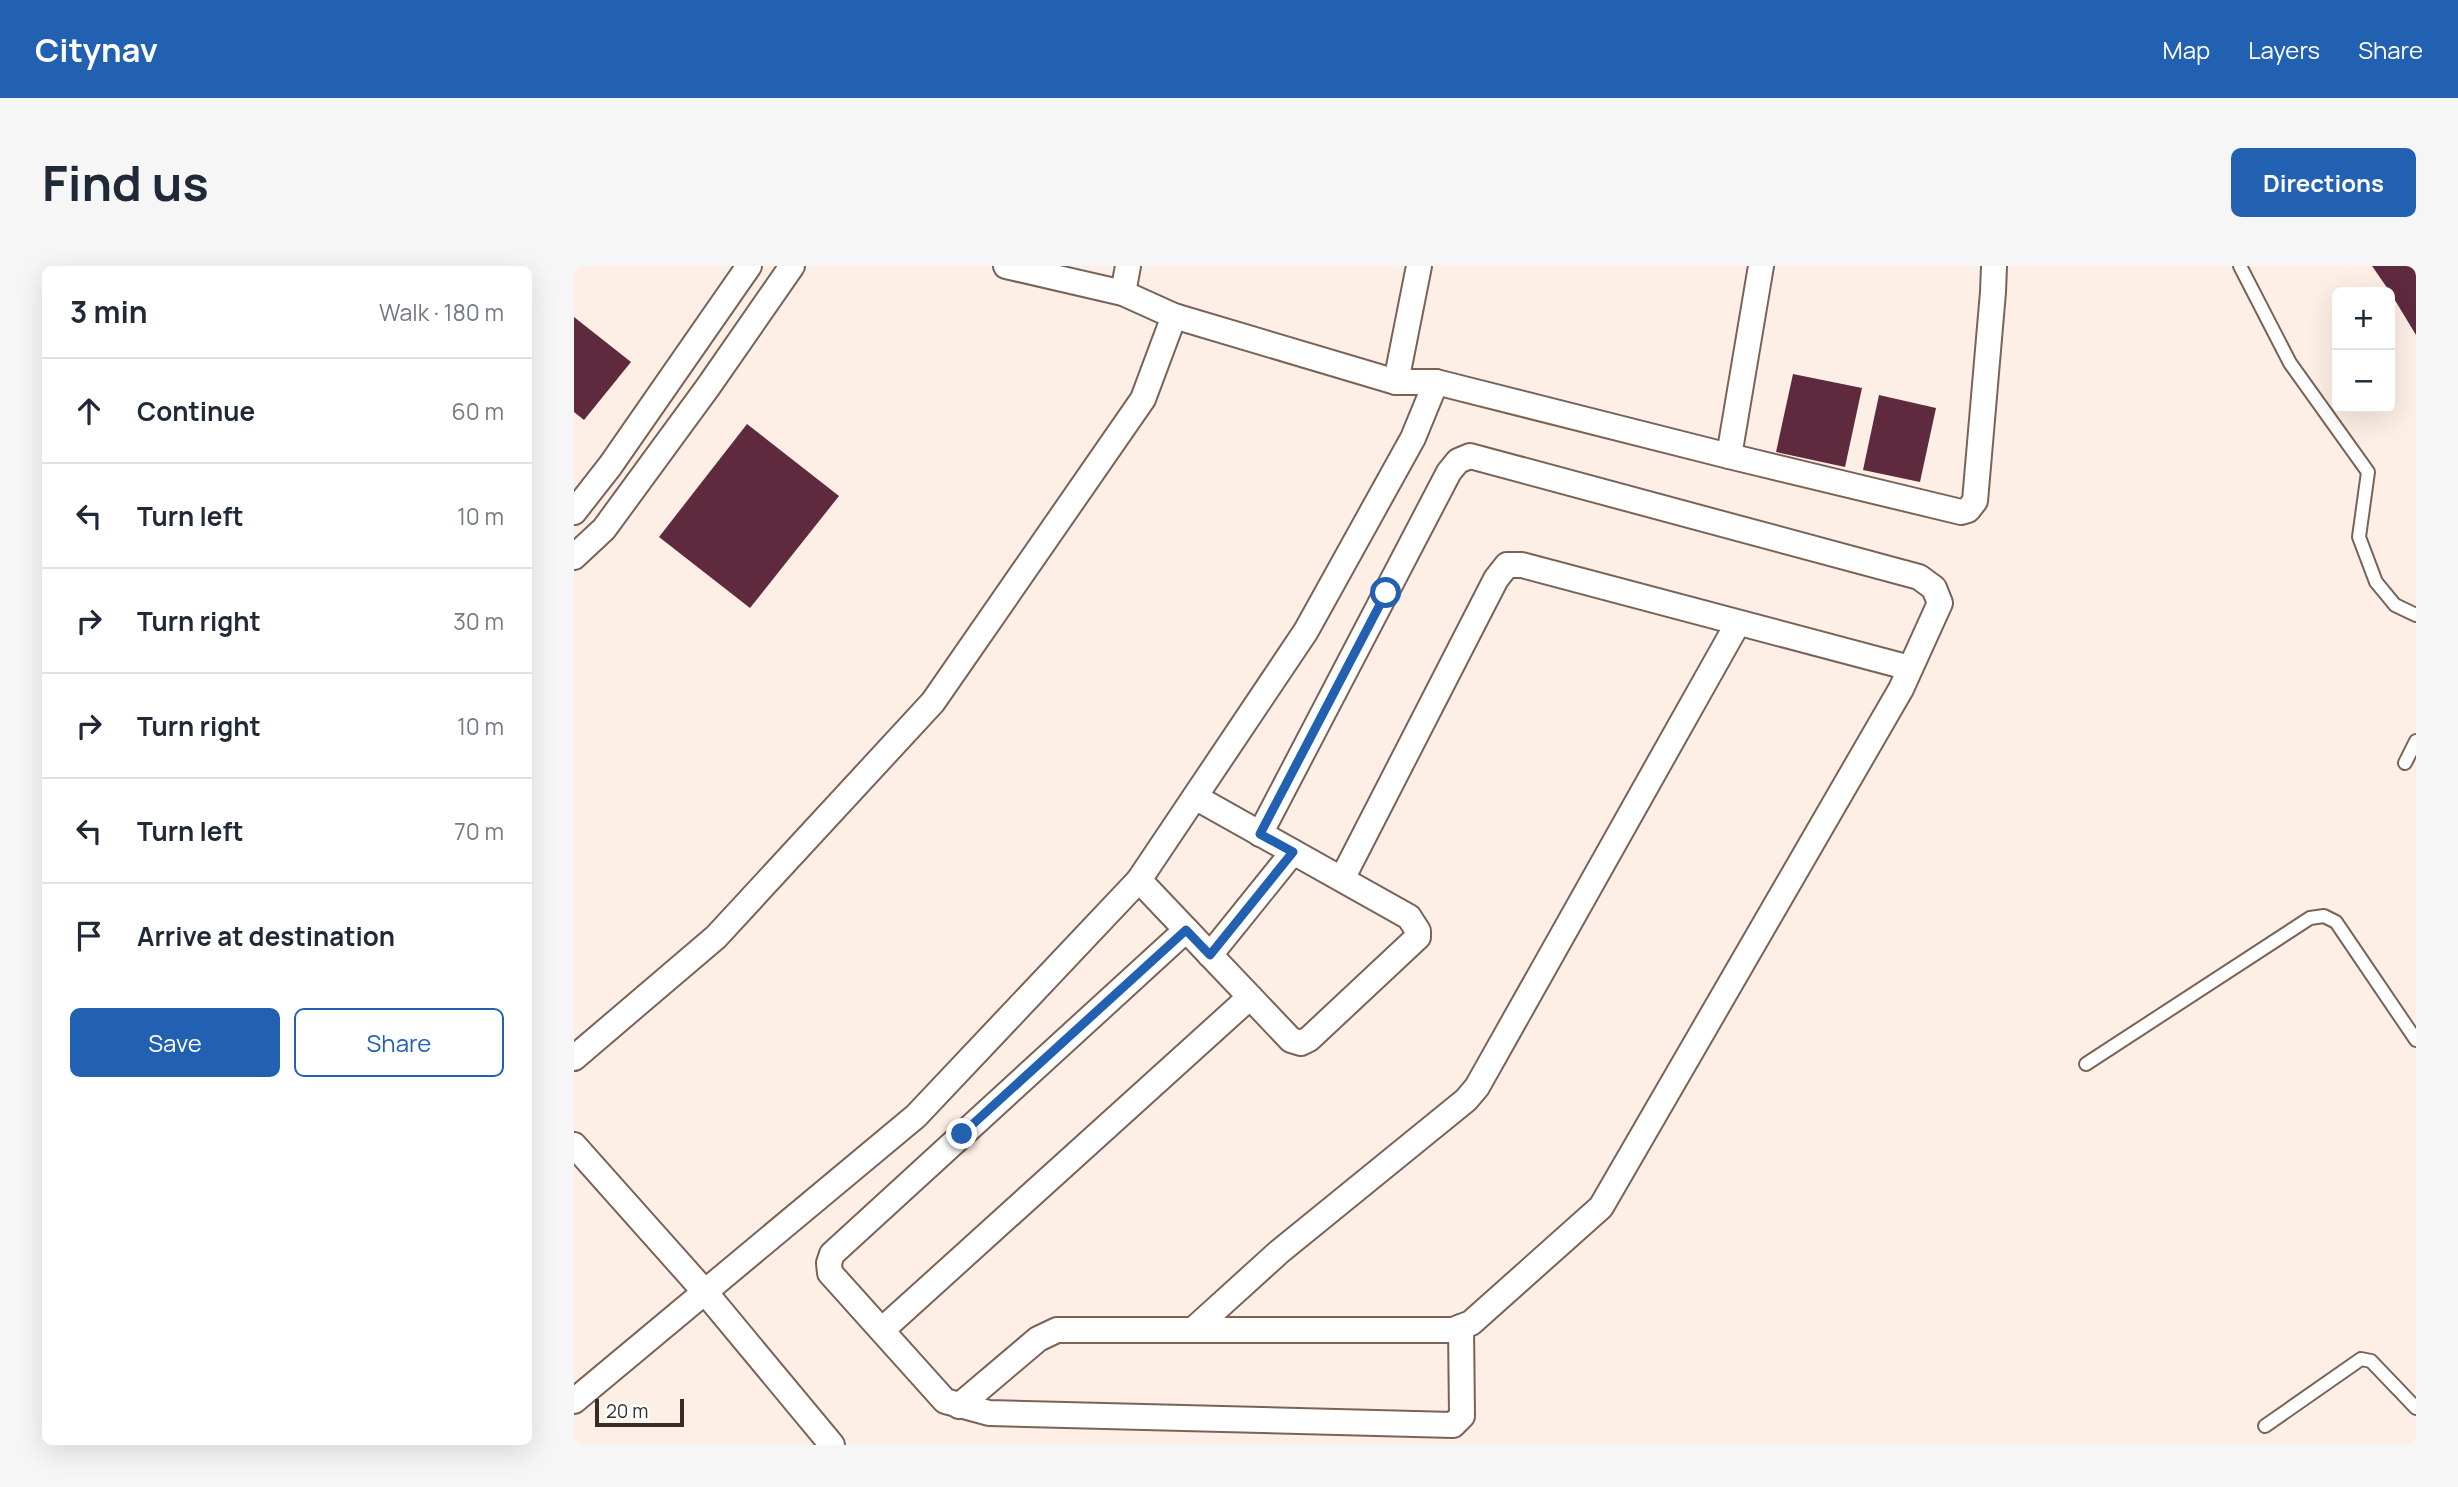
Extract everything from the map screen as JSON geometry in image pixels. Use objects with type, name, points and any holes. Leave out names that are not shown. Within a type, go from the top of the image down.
[{"type":"street","points":[[574,512],[610,466],[749,266]]},
{"type":"street","points":[[574,557],[604,529],[792,266]]},
{"type":"street","points":[[1006,266],[1123,293],[1174,316],[1396,382],[1436,382],[1729,457],[1961,512],[1968,510],[1975,501],[1994,266]]},
{"type":"street","points":[[1123,293],[1128,266]]},
{"type":"street","points":[[1396,382],[1419,266]]},
{"type":"street","points":[[1729,457],[1761,266]]},
{"type":"street","points":[[574,1058],[716,937],[933,702],[1143,399],[1174,316]]},
{"type":"street","points":[[574,1401],[916,1116],[1139,880],[1306,631],[1413,438],[1436,382]]},
{"type":"street","points":[[959,1406],[1038,1339],[1057,1331],[1452,1330],[1471,1322],[1601,1206],[1901,689],[1940,603],[1934,588],[1919,577],[1469,457],[1458,461],[1449,472],[1260,834]]},
{"type":"street","points":[[1342,879],[1496,579],[1507,565],[1522,565],[1910,668]]},
{"type":"street","points":[[1193,1331],[1279,1252],[1466,1100],[1477,1087],[1738,623]]},
{"type":"street","points":[[1139,880],[1291,1040],[1301,1043],[1309,1039],[1418,937],[1418,930],[1409,917],[1195,797]]},
{"type":"street","points":[[1210,955],[1293,852]]},
{"type":"street","points":[[1186,930],[832,1254],[830,1273],[945,1401],[989,1413],[1452,1425],[1462,1416],[1461,1326]]},
{"type":"street","points":[[882,1331],[1250,997]]},
{"type":"street","points":[[574,1145],[705,1292],[832,1445]]},
{"type":"lane","points":[[2240,266],[2290,363],[2368,472],[2359,537],[2376,582],[2395,605],[2416,615]]},
{"type":"lane","points":[[2405,763],[2416,741]]},
{"type":"lane","points":[[2086,1064],[2310,918],[2324,916],[2336,922],[2416,1040]]},
{"type":"lane","points":[[2265,1426],[2361,1359],[2371,1361],[2416,1408]]},
{"type":"building","points":[[2372,266],[2416,266],[2416,335],[2395,300],[2395,287],[2387,287]]},
{"type":"building","points":[[574,317],[631,362],[584,420],[574,412]]},
{"type":"building","points":[[1793,374],[1862,388],[1845,467],[1776,452]]},
{"type":"building","points":[[1879,395],[1936,408],[1920,482],[1863,470]]},
{"type":"building","points":[[747,424],[839,496],[750,608],[659,537]]},
{"type":"route","points":[[962,1134],[1186,930],[1210,955],[1293,852],[1260,834],[1386,593]]}]
